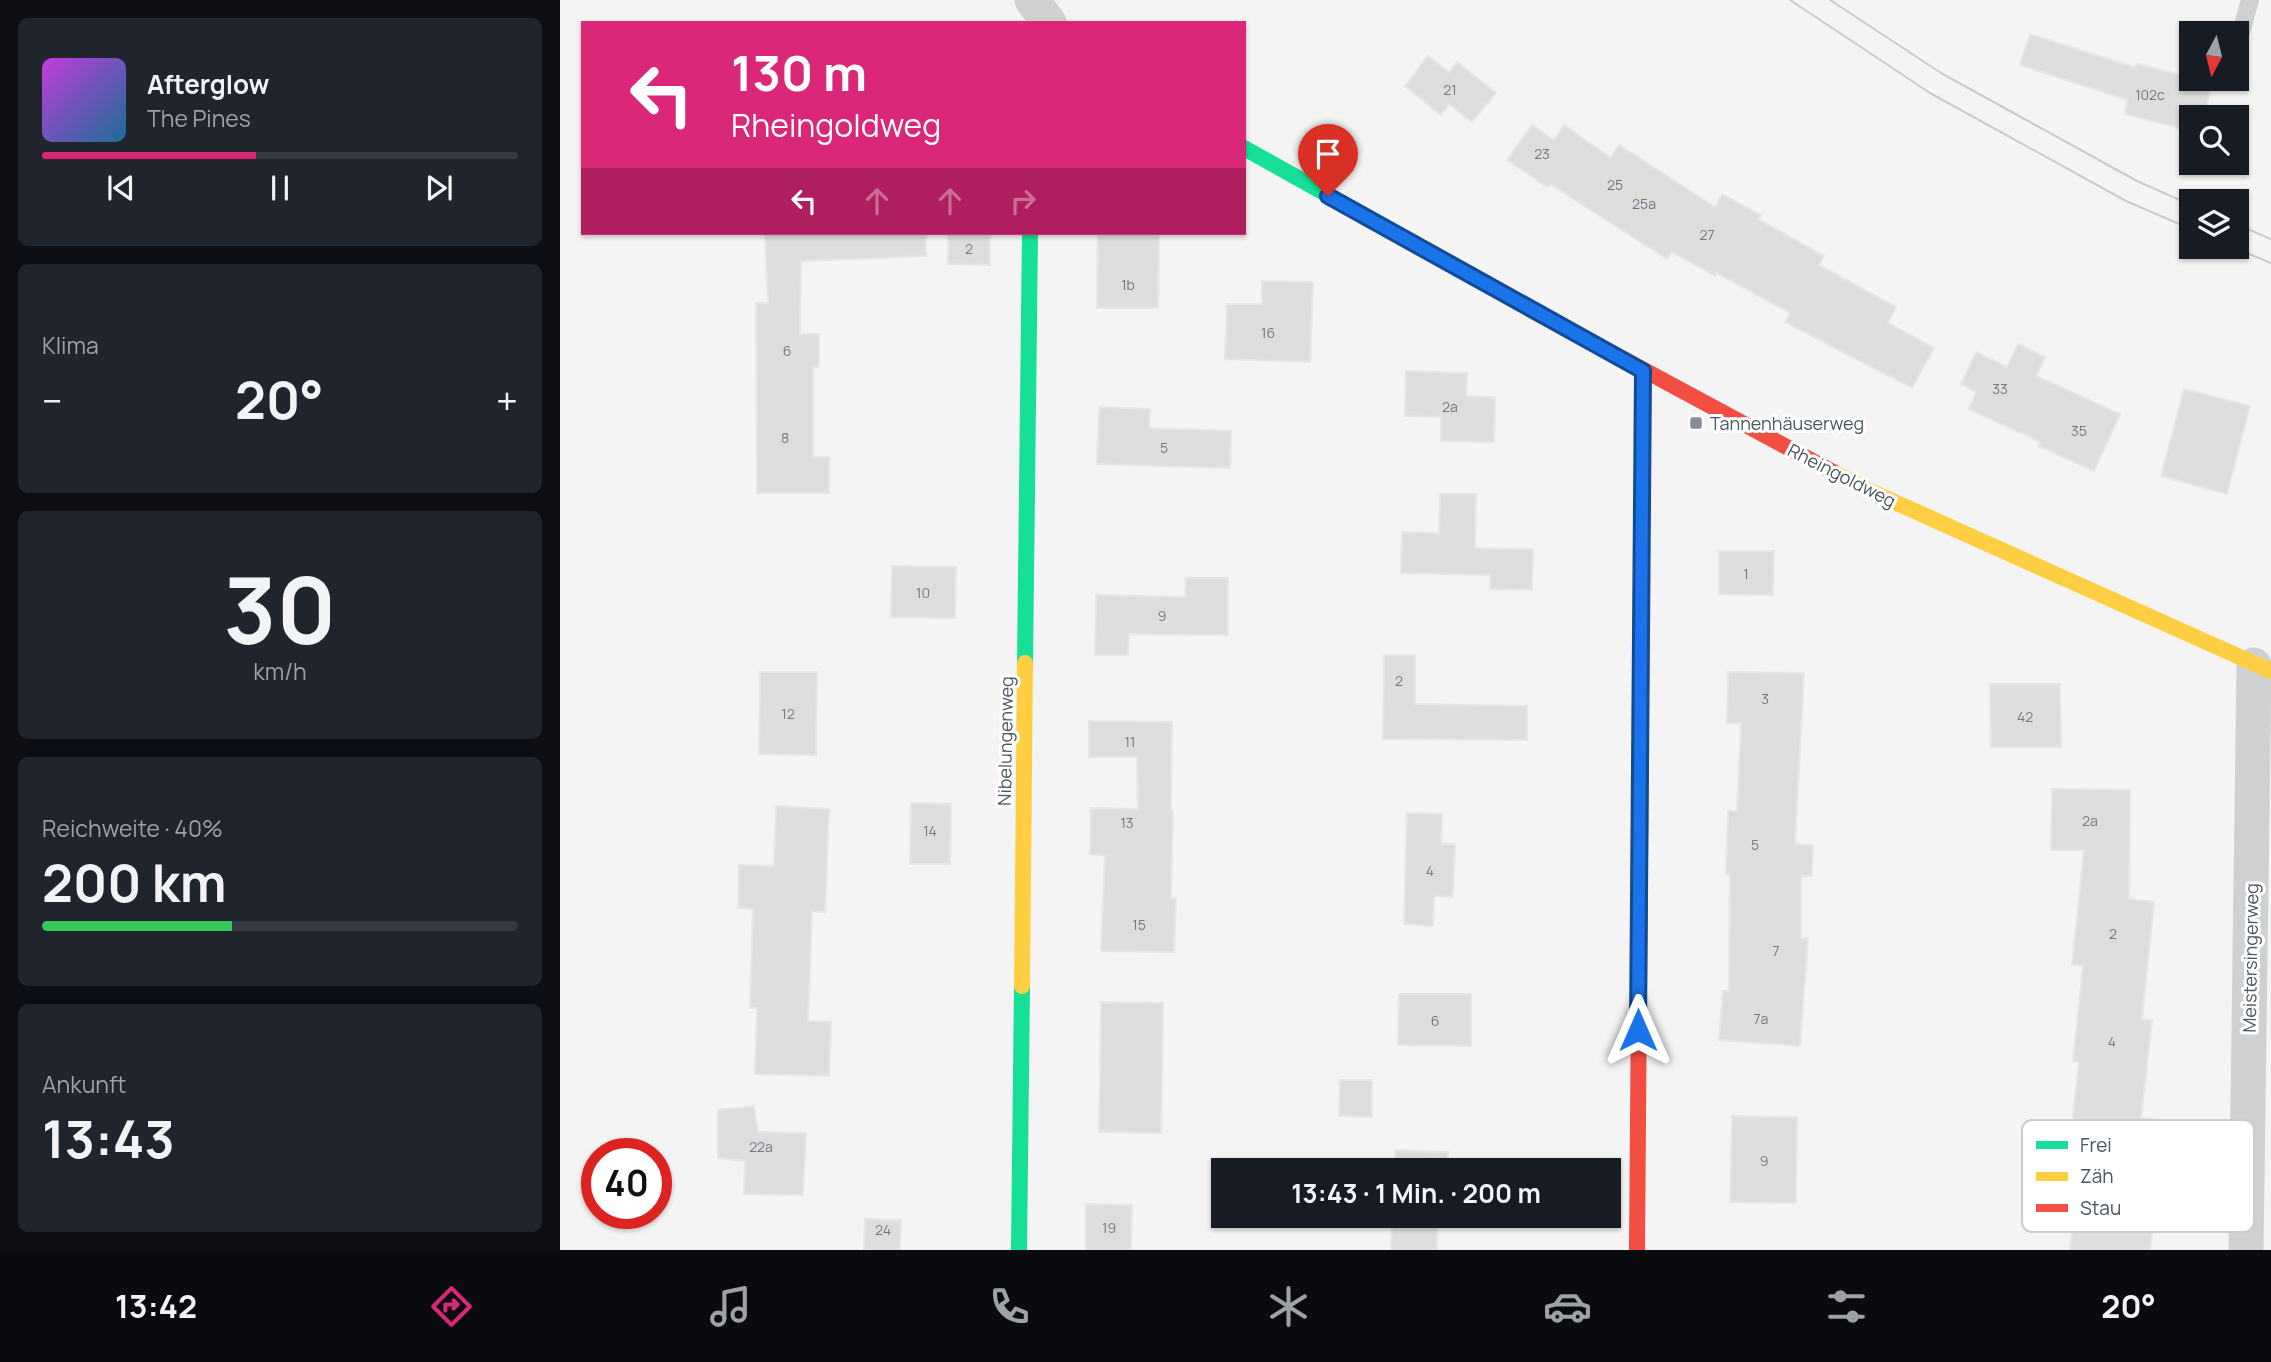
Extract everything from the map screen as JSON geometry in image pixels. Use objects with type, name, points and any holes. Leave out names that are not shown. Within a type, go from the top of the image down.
[{"type":"street","points":[[1032,0],[1048,21]]},
{"type":"street","name":"Rheingoldweg","points":[[1246,149],[1643,371],[1870,491],[2262,668]]},
{"type":"street","name":"Nibelungenweg","points":[[1019,1250],[1030,235]]},
{"type":"street","points":[[1637,1250],[1643,371]]},
{"type":"street","name":"Meistersingerweg","points":[[2250,1120],[2262,668]]},
{"type":"street","name":"Meistersingerweg","points":[[2246,1232],[2246,1250]]},
{"type":"lane","points":[[2244,21],[2250,0]]},
{"type":"building","points":[[2030,34],[2136,68],[2137,64],[2179,75],[2179,91],[2210,91],[2207,105],[2179,105],[2179,128],[2125,114],[2128,100],[2020,65]]},
{"type":"building","points":[[1428,56],[1449,72],[1457,62],[1496,93],[1472,122],[1449,104],[1441,115],[1405,86]]},
{"type":"building","points":[[1532,125],[1554,140],[1564,125],[1611,158],[1619,145],[1715,207],[1722,194],[1761,215],[1758,219],[1824,256],[1819,265],[1896,307],[1888,323],[1934,348],[1912,388],[1785,322],[1790,313],[1717,273],[1715,276],[1672,252],[1667,259],[1550,184],[1547,187],[1507,160]]},
{"type":"building","points":[[765,235],[926,235],[926,256],[801,261],[800,334],[819,334],[819,367],[813,367],[813,457],[829,457],[829,493],[757,493],[756,303],[768,303]]},
{"type":"building","points":[[948,235],[990,235],[990,265],[948,264]]},
{"type":"building","points":[[1098,235],[1159,235],[1158,308],[1097,308]]},
{"type":"building","points":[[1262,281],[1313,282],[1310,362],[1225,359],[1227,304],[1262,304]]},
{"type":"building","points":[[2018,344],[2045,357],[2036,376],[2120,414],[2094,471],[2038,446],[2040,442],[1969,409],[1976,392],[1961,384],[1976,352],[2007,367]]},
{"type":"building","points":[[1406,371],[1467,373],[1466,396],[1495,397],[1494,442],[1441,441],[1441,417],[1405,416]]},
{"type":"building","points":[[2184,389],[2250,406],[2227,494],[2161,476]]},
{"type":"building","points":[[1099,407],[1150,409],[1149,428],[1231,431],[1230,468],[1097,464]]},
{"type":"building","points":[[1440,494],[1476,494],[1475,548],[1533,549],[1532,590],[1490,589],[1490,575],[1401,573],[1402,532],[1439,533]]},
{"type":"building","points":[[1719,551],[1774,551],[1773,595],[1719,594]]},
{"type":"building","points":[[892,566],[956,567],[955,618],[891,617]]},
{"type":"building","points":[[1186,578],[1228,578],[1228,635],[1129,634],[1128,655],[1095,655],[1096,595],[1185,597]]},
{"type":"building","points":[[1384,655],[1415,655],[1415,704],[1527,706],[1527,740],[1383,739]]},
{"type":"building","points":[[760,672],[817,672],[816,755],[759,754]]},
{"type":"building","points":[[1728,672],[1804,673],[1795,844],[1813,845],[1812,876],[1801,876],[1801,938],[1808,938],[1800,1046],[1719,1040],[1723,991],[1729,991],[1730,874],[1726,874],[1728,811],[1737,811],[1741,723],[1727,723]]},
{"type":"building","points":[[1990,684],[2060,684],[2061,747],[1991,747]]},
{"type":"building","points":[[1089,721],[1172,722],[1171,898],[1176,898],[1174,952],[1101,951],[1105,855],[1090,854],[1091,808],[1138,809],[1137,757],[1089,757]]},
{"type":"building","points":[[2052,789],[2130,790],[2129,899],[2154,902],[2142,1019],[2152,1020],[2141,1118],[2159,1120],[2072,1120],[2079,1062],[2073,1061],[2083,966],[2072,965],[2084,850],[2051,850]]},
{"type":"building","points":[[911,803],[951,804],[950,864],[910,864]]},
{"type":"building","points":[[776,806],[829,809],[825,912],[812,911],[808,1021],[831,1022],[829,1076],[755,1074],[757,1008],[750,1008],[753,909],[738,908],[739,865],[774,866]]},
{"type":"building","points":[[1407,813],[1442,814],[1441,844],[1455,844],[1453,897],[1434,896],[1433,926],[1404,924]]},
{"type":"building","points":[[1399,994],[1471,994],[1471,1046],[1398,1045]]},
{"type":"building","points":[[1101,1002],[1163,1003],[1161,1133],[1099,1132]]},
{"type":"building","points":[[1340,1080],[1372,1080],[1372,1117],[1339,1116]]},
{"type":"building","points":[[754,1106],[758,1132],[806,1133],[803,1195],[744,1194],[745,1161],[718,1158],[718,1110]]},
{"type":"building","points":[[1732,1116],[1797,1117],[1796,1203],[1730,1202]]},
{"type":"building","points":[[1395,1150],[1448,1152],[1448,1158],[1395,1158]]},
{"type":"building","points":[[1086,1204],[1132,1205],[1131,1250],[1086,1250]]},
{"type":"building","points":[[865,1219],[901,1220],[900,1250],[864,1250]]},
{"type":"building","points":[[1392,1228],[1438,1228],[1437,1250],[1391,1250]]},
{"type":"building","points":[[2072,1232],[2152,1232],[2150,1250],[2070,1250]]},
{"type":"tram line","points":[[1790,0],[1930,93],[2126,201],[2179,224]]},
{"type":"tram line","points":[[1830,0],[1941,73],[2137,181],[2179,200]]},
{"type":"tram line","points":[[2249,230],[2271,239]]},
{"type":"tram line","points":[[2249,254],[2271,263]]},
{"type":"traffic: fast","points":[[1246,149],[1566,328]]},
{"type":"traffic: fast","points":[[1025,663],[1030,235]]},
{"type":"traffic: fast","points":[[1019,1250],[1022,986]]},
{"type":"traffic: slow","points":[[1641,731],[1643,371]]},
{"type":"traffic: slow","points":[[1833,472],[2271,671]]},
{"type":"traffic: slow","points":[[1022,986],[1025,663]]},
{"type":"traffic: jam","points":[[1566,328],[1833,472]]},
{"type":"traffic: jam","points":[[1637,1250],[1641,731]]},
{"type":"place","name":"Tannenhäuserweg","points":[[1696,423]]},
{"type":"route","points":[[1328,196],[1643,371],[1638,1030]]}]
